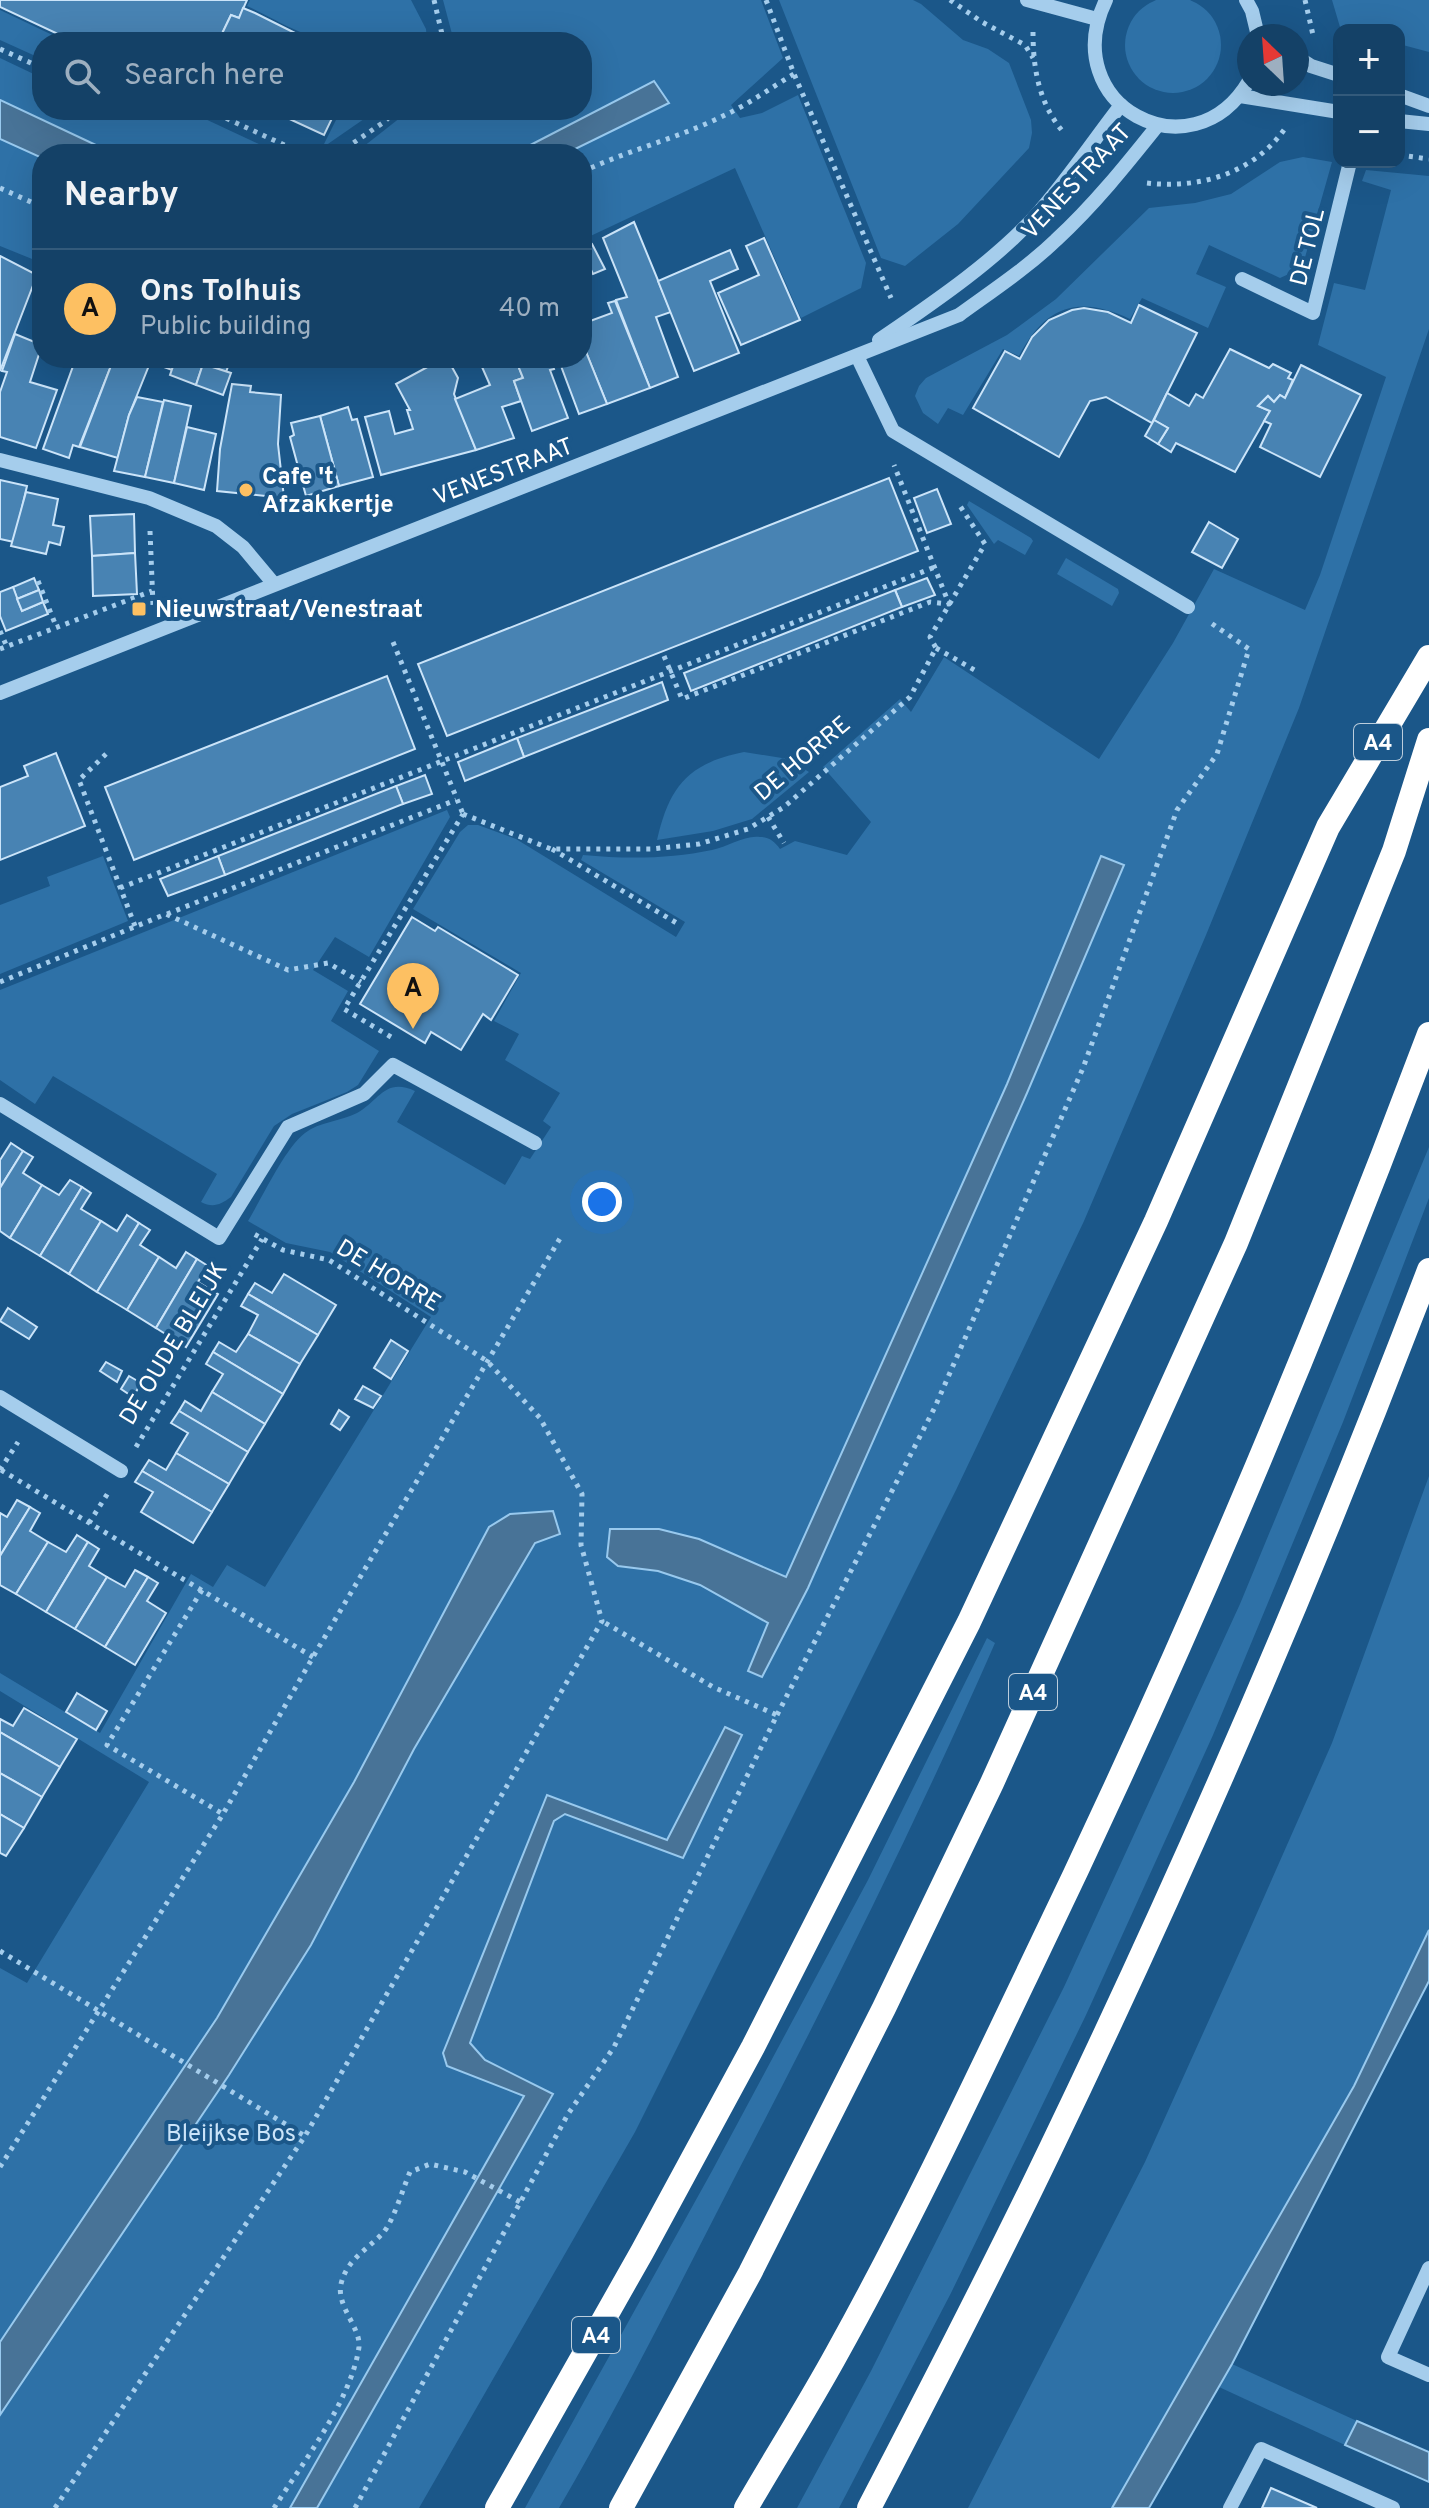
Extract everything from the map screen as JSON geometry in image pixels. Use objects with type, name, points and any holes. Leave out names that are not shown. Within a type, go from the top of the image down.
[{"type":"highway","name":"A4","points":[[497,2508],[726,2097],[969,1622],[1156,1221],[1328,827],[1429,657]]},
{"type":"highway","name":"A4","points":[[621,2508],[750,2273],[884,2008],[992,1783],[1236,1243],[1394,851],[1429,740]]},
{"type":"highway","points":[[746,2508],[837,2354],[893,2247],[1107,1809],[1207,1586],[1322,1312],[1429,1034]]},
{"type":"highway","points":[[869,2508],[1052,2147],[1231,1756],[1391,1370],[1429,1270]]},
{"type":"street","points":[[1106,0],[1097,19],[1093,43],[1096,66],[1106,87],[1132,114],[1158,125],[1181,127],[1203,122],[1224,111],[1240,96],[1333,111]]},
{"type":"street","points":[[1246,0],[1256,24]]},
{"type":"street","points":[[1033,2],[1097,19]]},
{"type":"street","points":[[1309,65],[1333,73]]},
{"type":"street","points":[[1402,96],[1429,106]]},
{"type":"street","name":"VENESTRAAT","points":[[857,356],[943,295],[1037,215],[1121,105]]},
{"type":"street","points":[[1405,122],[1429,124]]},
{"type":"street","name":"VENESTRAAT","points":[[0,693],[959,315],[1056,240],[1118,175],[1158,125]]},
{"type":"street","name":"DE TOL","points":[[1242,279],[1313,313],[1349,168]]},
{"type":"street","points":[[857,356],[893,431],[1188,607]]},
{"type":"street","points":[[0,460],[149,498],[216,526],[243,547],[274,584]]},
{"type":"street","points":[[0,1104],[219,1238],[288,1127],[364,1094],[393,1065],[535,1143]]},
{"type":"street","points":[[0,1397],[121,1471]]},
{"type":"street","points":[[1429,2268],[1388,2357],[1429,2375]]},
{"type":"street","points":[[1230,2508],[1261,2449],[1393,2508]]},
{"type":"path","points":[[434,0],[442,32]]},
{"type":"path","points":[[766,0],[794,74],[893,301]]},
{"type":"path","points":[[950,0],[982,22],[1025,45],[1033,58]]},
{"type":"path","points":[[1305,0],[1313,35]]},
{"type":"path","points":[[1033,2],[1033,58],[1038,84],[1047,108],[1061,131]]},
{"type":"path","points":[[0,49],[32,63]]},
{"type":"path","points":[[592,167],[727,114],[794,74]]},
{"type":"path","points":[[230,120],[282,144]]},
{"type":"path","points":[[351,144],[383,120]]},
{"type":"path","points":[[1148,184],[1178,186],[1221,176],[1260,155],[1281,134]]},
{"type":"path","points":[[1405,156],[1429,159]]},
{"type":"path","points":[[0,188],[32,202]]},
{"type":"path","points":[[664,656],[682,699],[930,602],[949,604],[888,450],[893,431]]},
{"type":"path","name":"DE HORRE","points":[[463,814],[551,849],[651,849],[699,844],[748,829],[784,807],[910,697],[936,648],[930,637],[985,544],[957,501],[957,469]]},
{"type":"path","points":[[149,498],[154,631]]},
{"type":"path","points":[[120,888],[935,567]]},
{"type":"path","points":[[38,581],[56,626]]},
{"type":"path","points":[[0,649],[152,591]]},
{"type":"path","points":[[355,2508],[568,2114],[614,2047],[777,1715],[935,1407],[1083,1068],[1177,810],[1217,754],[1249,649],[1188,607]]},
{"type":"path","points":[[0,631],[7,647]]},
{"type":"path","points":[[393,642],[463,814],[344,1009],[404,1045],[393,1065]]},
{"type":"path","points":[[936,648],[978,672]]},
{"type":"path","points":[[106,754],[79,780],[135,926]]},
{"type":"path","points":[[0,982],[456,800]]},
{"type":"path","points":[[768,817],[784,843]]},
{"type":"path","points":[[551,849],[680,925]]},
{"type":"path","points":[[166,914],[288,970],[328,963],[361,982]]},
{"type":"path","name":"DE HORRE","points":[[219,1238],[246,1230],[283,1250],[329,1260],[487,1361],[540,1418],[582,1494],[581,1545],[602,1621]]},
{"type":"path","points":[[0,2167],[223,1814],[562,1235]]},
{"type":"path","name":"DE OUDE BLEIJK","points":[[89,1523],[262,1239]]},
{"type":"path","points":[[1,1470],[313,1657]]},
{"type":"path","points":[[202,1590],[107,1745],[223,1814]]},
{"type":"path","points":[[55,2508],[305,2136],[602,1621],[713,1687],[777,1715]]},
{"type":"path","points":[[0,1951],[305,2136]]},
{"type":"path","points":[[274,2508],[331,2416],[349,2379],[360,2344],[344,2309],[340,2286],[349,2263],[384,2231],[410,2172],[430,2164],[465,2172],[520,2202]]},
{"type":"green space","points":[[250,0],[411,0],[426,32],[300,32],[247,6]]},
{"type":"green space","points":[[443,0],[761,0],[783,58],[731,105],[740,118],[762,113],[798,95],[866,263],[861,288],[801,318],[735,168],[592,235],[592,144],[585,144],[669,103],[654,81],[592,113],[592,32],[451,32]]},
{"type":"green space","points":[[779,0],[913,0],[963,40],[988,49],[1009,63],[1031,120],[1029,148],[958,224],[905,266],[881,258]]},
{"type":"green space","points":[[1154,0],[1192,0],[1213,18],[1220,36],[1218,64],[1207,79],[1192,90],[1173,93],[1154,90],[1139,79],[1128,64],[1125,45],[1128,26],[1139,11]]},
{"type":"green space","points":[[1332,0],[1429,0],[1429,52],[1405,46],[1405,24],[1339,24]]},
{"type":"green space","points":[[0,10],[46,32],[32,32],[32,54],[0,40]]},
{"type":"green space","points":[[0,58],[32,73],[32,115],[0,100]]},
{"type":"green space","points":[[43,120],[207,120],[259,144],[94,144]]},
{"type":"green space","points":[[336,120],[363,120],[328,144],[324,144]]},
{"type":"green space","points":[[397,120],[579,120],[532,144],[367,144]]},
{"type":"green space","points":[[0,139],[32,153],[32,259],[0,246]]},
{"type":"green space","points":[[1303,157],[1332,162],[1302,268],[1280,278],[1209,245],[1196,274],[1226,287],[1208,328],[1142,298],[1130,319],[1095,307],[1066,309],[1041,325],[1019,356],[1003,349],[963,415],[948,408],[938,424],[923,413],[915,396],[926,378],[1007,335],[1056,299],[1149,208],[1195,203],[1231,194],[1280,162]]},
{"type":"green space","name":"Bleijkse Bos","points":[[1366,170],[1429,176],[1429,329],[1299,708],[1084,1221],[956,1490],[635,2132],[419,2508],[317,2508],[553,2095],[485,2060],[470,2043],[554,1821],[565,1814],[683,1858],[724,1728],[667,1840],[547,1796],[450,2059],[524,2095],[290,2508],[0,2508],[0,1968],[27,1983],[149,1782],[0,1691],[0,1673],[100,1733],[191,1574],[213,1587],[227,1565],[265,1587],[431,1317],[330,1252],[286,1243],[248,1221],[297,1140],[317,1126],[357,1113],[389,1089],[405,1087],[415,1091],[397,1122],[505,1185],[522,1156],[530,1159],[551,1127],[543,1121],[560,1093],[505,1060],[519,1034],[494,1021],[521,973],[413,909],[460,832],[468,825],[478,825],[516,839],[676,937],[685,922],[581,860],[583,855],[664,857],[712,850],[742,839],[763,837],[780,849],[795,841],[847,855],[871,822],[823,767],[900,699],[911,712],[944,657],[1099,759],[1173,643],[1214,569],[1305,610],[1320,575],[1386,377],[1318,345],[1334,283],[1365,290],[1391,190],[1362,181]],"holes":[[[1101,856],[1124,866],[749,1671],[769,1623],[758,1617],[779,1574],[786,1577],[1007,1084]]]},
{"type":"green space","points":[[969,501],[1031,538],[1033,541],[1025,555],[998,540],[994,544],[967,505]]},
{"type":"green space","points":[[1066,558],[1118,589],[1112,606],[1057,574]]},
{"type":"green space","points":[[744,752],[788,759],[809,772],[752,819],[713,831],[657,840],[668,805],[684,780],[708,763]]},
{"type":"green space","points":[[447,810],[450,817],[369,957],[335,937],[313,970],[348,991],[331,1021],[379,1051],[358,1085],[292,1114],[274,1126],[231,1197],[223,1202],[213,1205],[201,1202],[217,1174],[53,1076],[35,1104],[0,1080],[0,990]]},
{"type":"green space","points":[[103,856],[128,921],[0,974],[0,905],[50,886],[47,877]]},
{"type":"green space","points":[[1429,1147],[1429,1198],[1343,1422],[1213,1735],[1086,2015],[951,2293],[839,2508],[797,2508],[871,2371],[1064,1987],[1240,1604]]},
{"type":"green space","points":[[1429,1476],[1429,1930],[1354,2085],[1112,2508],[968,2508],[1145,2162],[1246,1938],[1332,1743]]},
{"type":"green space","points":[[987,1638],[995,1643],[903,1843],[628,2383],[559,2508],[525,2508],[712,2171],[868,1880]]},
{"type":"green space","points":[[1232,2364],[1357,2421],[1345,2445],[1219,2387]]},
{"type":"shaded area","points":[[654,81],[669,103],[585,144],[532,144],[579,120],[592,120],[592,113]]},
{"type":"shaded area","points":[[0,100],[32,115],[32,120],[43,120],[94,144],[32,144],[32,153],[0,139]]},
{"type":"shaded area","points":[[1101,856],[1124,865],[1027,1093],[808,1588],[762,1677],[748,1671],[768,1623],[700,1585],[658,1571],[618,1566],[607,1557],[610,1529],[659,1529],[699,1539],[786,1577],[1007,1084]]},
{"type":"shaded area","points":[[553,1511],[560,1534],[535,1543],[414,1749],[311,1945],[229,2075],[0,2415],[0,2342],[217,2018],[354,1782],[489,1527],[510,1514]]},
{"type":"shaded area","points":[[725,1727],[742,1735],[683,1858],[565,1814],[554,1821],[470,2043],[485,2060],[553,2094],[317,2508],[290,2508],[524,2096],[447,2066],[443,2053],[547,1795],[667,1840]]},
{"type":"shaded area","points":[[1429,1930],[1429,1981],[1232,2364],[1149,2508],[1112,2508],[1354,2086]]},
{"type":"shaded area","points":[[1357,2421],[1429,2452],[1429,2482],[1345,2445]]},
{"type":"building","points":[[0,0],[247,0],[239,18],[231,15],[223,32],[54,32],[0,7]]},
{"type":"building","points":[[243,8],[293,32],[223,32],[231,15],[239,18]]},
{"type":"building","points":[[292,120],[331,120],[324,135]]},
{"type":"building","points":[[634,222],[671,312],[656,317],[678,377],[650,388],[616,300],[627,297],[603,238]]},
{"type":"building","points":[[764,238],[800,320],[741,345],[718,293],[759,275],[746,246]]},
{"type":"building","points":[[592,244],[605,269],[592,272]]},
{"type":"building","points":[[730,250],[738,269],[710,281],[739,353],[694,371],[658,281]]},
{"type":"building","points":[[0,256],[32,272],[32,288],[0,371]]},
{"type":"building","points":[[615,301],[650,388],[607,404],[592,367],[592,320],[612,313],[608,303]]},
{"type":"building","points":[[1139,305],[1197,333],[1152,423],[1106,397],[1090,401],[1059,457],[973,408],[1005,351],[1020,359],[1032,337],[1049,320],[1084,308],[1108,312],[1131,323]]},
{"type":"building","points":[[15,334],[32,341],[32,368],[35,368],[30,382],[57,390],[36,448],[0,437],[0,392],[7,372],[2,371]]},
{"type":"building","points":[[1230,349],[1269,368],[1273,364],[1291,373],[1288,378],[1293,380],[1285,398],[1280,395],[1274,402],[1268,396],[1258,406],[1270,411],[1235,472],[1176,443],[1171,452],[1158,444],[1168,428],[1154,420],[1167,393],[1189,406],[1196,394],[1203,398]]},
{"type":"building","points":[[1301,365],[1361,395],[1320,477],[1260,447],[1271,424],[1264,421],[1270,411],[1258,406],[1268,396],[1274,402],[1280,395],[1285,398]]},
{"type":"building","points":[[592,367],[607,404],[579,414],[562,368]]},
{"type":"building","points":[[72,368],[110,368],[79,447],[73,445],[69,458],[43,449]]},
{"type":"building","points":[[110,368],[148,368],[129,415],[118,458],[80,447]]},
{"type":"building","points":[[172,368],[202,368],[196,385],[170,375]]},
{"type":"building","points":[[202,368],[231,373],[223,395],[196,385]]},
{"type":"building","points":[[426,368],[452,368],[458,378],[454,394],[476,450],[381,475],[365,417],[389,411],[395,434],[413,429],[407,410],[410,410],[396,384]]},
{"type":"building","points":[[482,368],[519,368],[523,378],[514,381],[521,401],[502,407],[514,438],[476,450],[455,399],[490,385]]},
{"type":"building","points":[[519,368],[554,368],[550,370],[568,418],[532,431],[514,381],[523,378]]},
{"type":"building","points":[[232,384],[251,386],[250,392],[281,395],[278,444],[284,498],[217,491],[220,449]]},
{"type":"building","points":[[137,397],[163,402],[145,477],[114,471]]},
{"type":"building","points":[[164,400],[191,406],[174,483],[145,477]]},
{"type":"building","points":[[348,407],[352,420],[357,419],[373,477],[339,486],[320,416]]},
{"type":"building","points":[[320,416],[339,486],[306,496],[290,437],[294,435],[291,423]]},
{"type":"building","points":[[1154,420],[1168,428],[1158,444],[1145,436]]},
{"type":"building","points":[[187,427],[216,434],[204,490],[174,483]]},
{"type":"building","points":[[889,478],[918,551],[447,736],[418,664]]},
{"type":"building","points":[[0,480],[27,486],[14,542],[0,539]]},
{"type":"building","points":[[937,489],[951,524],[927,533],[914,498]]},
{"type":"building","points":[[26,492],[58,499],[53,525],[64,527],[60,545],[49,542],[46,554],[11,546]]},
{"type":"building","points":[[134,514],[135,553],[92,556],[90,516]]},
{"type":"building","points":[[1209,522],[1238,539],[1222,568],[1192,552]]},
{"type":"building","points":[[135,553],[137,594],[93,596],[92,556]]},
{"type":"building","points":[[34,578],[39,590],[17,599],[13,587]]},
{"type":"building","points":[[927,578],[935,595],[902,607],[895,590]]},
{"type":"building","points":[[13,587],[22,611],[43,602],[48,614],[6,631],[0,616],[0,592]]},
{"type":"building","points":[[39,590],[43,602],[22,611],[17,599]]},
{"type":"building","points":[[895,590],[902,607],[691,691],[684,673]]},
{"type":"building","points":[[387,676],[415,749],[134,860],[105,787]]},
{"type":"building","points":[[662,682],[668,700],[524,757],[517,738]]},
{"type":"building","points":[[517,738],[524,757],[465,781],[458,762]]},
{"type":"building","points":[[56,753],[85,826],[0,860],[0,787],[28,776],[24,766]]},
{"type":"building","points":[[425,775],[432,794],[403,804],[396,786]]},
{"type":"building","points":[[396,786],[403,804],[225,875],[218,856]]},
{"type":"building","points":[[218,856],[225,875],[168,896],[160,879]]},
{"type":"building","points":[[412,917],[435,931],[438,927],[518,975],[491,1020],[483,1014],[461,1050],[431,1032],[425,1043],[360,1004]]},
{"type":"building","points":[[11,1143],[23,1151],[0,1188],[0,1160]]},
{"type":"building","points":[[23,1151],[33,1157],[23,1173],[42,1185],[10,1238],[0,1231],[0,1188]]},
{"type":"building","points":[[70,1180],[82,1187],[40,1256],[10,1238],[42,1185],[59,1195]]},
{"type":"building","points":[[82,1187],[91,1193],[81,1209],[101,1221],[69,1274],[40,1256]]},
{"type":"building","points":[[127,1215],[139,1223],[97,1292],[69,1274],[101,1221],[117,1231]]},
{"type":"building","points":[[139,1223],[150,1230],[140,1245],[159,1257],[127,1310],[97,1292]]},
{"type":"building","points":[[186,1252],[197,1259],[156,1328],[127,1310],[159,1257],[176,1268]]},
{"type":"building","points":[[197,1259],[208,1266],[198,1282],[218,1294],[186,1347],[156,1328]]},
{"type":"building","points":[[284,1274],[336,1305],[318,1335],[248,1294],[255,1283],[272,1293]]},
{"type":"building","points":[[248,1294],[318,1335],[300,1364],[248,1334],[258,1315],[241,1306]]},
{"type":"building","points":[[8,1308],[37,1327],[29,1339],[0,1321]]},
{"type":"building","points":[[248,1334],[300,1364],[283,1394],[213,1352],[219,1342],[236,1352]]},
{"type":"building","points":[[391,1340],[408,1351],[391,1379],[374,1368]]},
{"type":"building","points":[[213,1352],[283,1394],[265,1424],[212,1392],[223,1374],[206,1364]]},
{"type":"building","points":[[106,1362],[122,1371],[117,1382],[100,1371]]},
{"type":"building","points":[[129,1376],[141,1383],[133,1397],[121,1389]]},
{"type":"building","points":[[363,1386],[381,1396],[373,1408],[355,1399]]},
{"type":"building","points":[[212,1392],[265,1424],[248,1452],[179,1411],[185,1401],[201,1411]]},
{"type":"building","points":[[339,1410],[349,1417],[340,1430],[331,1424]]},
{"type":"building","points":[[179,1411],[248,1452],[229,1484],[176,1453],[188,1433],[171,1423]]},
{"type":"building","points":[[176,1453],[229,1484],[212,1512],[142,1471],[149,1460],[166,1470]]},
{"type":"building","points":[[142,1471],[212,1512],[193,1543],[141,1512],[153,1492],[135,1482]]},
{"type":"building","points":[[17,1500],[30,1507],[0,1556],[0,1513],[7,1517]]},
{"type":"building","points":[[30,1507],[40,1513],[30,1531],[48,1542],[16,1594],[0,1585],[0,1556]]},
{"type":"building","points":[[77,1535],[88,1542],[46,1612],[16,1594],[48,1542],[66,1552]]},
{"type":"building","points":[[88,1542],[99,1549],[89,1566],[107,1577],[75,1629],[46,1612]]},
{"type":"building","points":[[135,1570],[148,1577],[105,1647],[75,1629],[107,1577],[125,1587]]},
{"type":"building","points":[[148,1577],[158,1583],[147,1601],[166,1613],[135,1665],[105,1647]]},
{"type":"building","points":[[77,1693],[107,1711],[96,1730],[66,1712]]},
{"type":"building","points":[[24,1708],[77,1739],[60,1767],[0,1732],[0,1719],[13,1726]]},
{"type":"building","points":[[0,1732],[60,1767],[42,1797],[0,1773]]},
{"type":"building","points":[[0,1773],[42,1797],[24,1828],[0,1814]]},
{"type":"building","points":[[0,1814],[24,1828],[6,1856],[0,1853]]},
{"type":"building","points":[[1271,2488],[1317,2508],[1262,2508]]},
{"type":"place","name":"Cafe 't Afzakkertje","points":[[246,490]]},
{"type":"place","name":"Nieuwstraat/Venestraat","points":[[139,609]]},
{"type":"place","name":"Ons Tolhuis","points":[[413,1029]]}]
